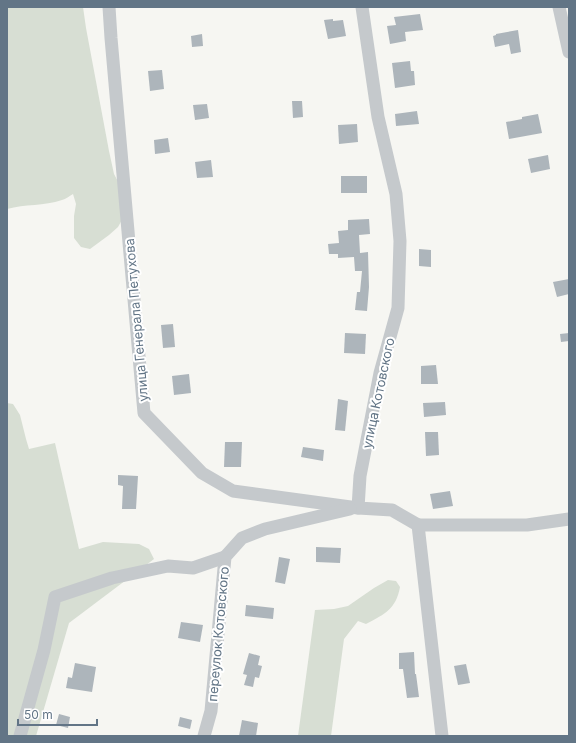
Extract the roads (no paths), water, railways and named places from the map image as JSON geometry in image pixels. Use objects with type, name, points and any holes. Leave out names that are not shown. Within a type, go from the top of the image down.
[{"type":"street","name":"улица Генерала Петухова","points":[[109,7],[144,413],[202,472],[233,491],[358,508]]},
{"type":"street","name":"улица Котовского","points":[[358,508],[360,476],[380,373],[398,308],[400,241],[396,194],[378,117],[362,7]]},
{"type":"street","points":[[559,7],[569,52]]},
{"type":"street","points":[[358,508],[392,510],[418,526],[527,525],[569,519]]},
{"type":"street","name":"переулок Котовского","points":[[204,736],[211,711],[225,557],[242,538],[265,529],[358,508]]},
{"type":"street","points":[[418,526],[442,736]]},
{"type":"street","points":[[20,736],[44,650],[54,597],[112,578],[168,566],[193,568],[225,557]]}]
